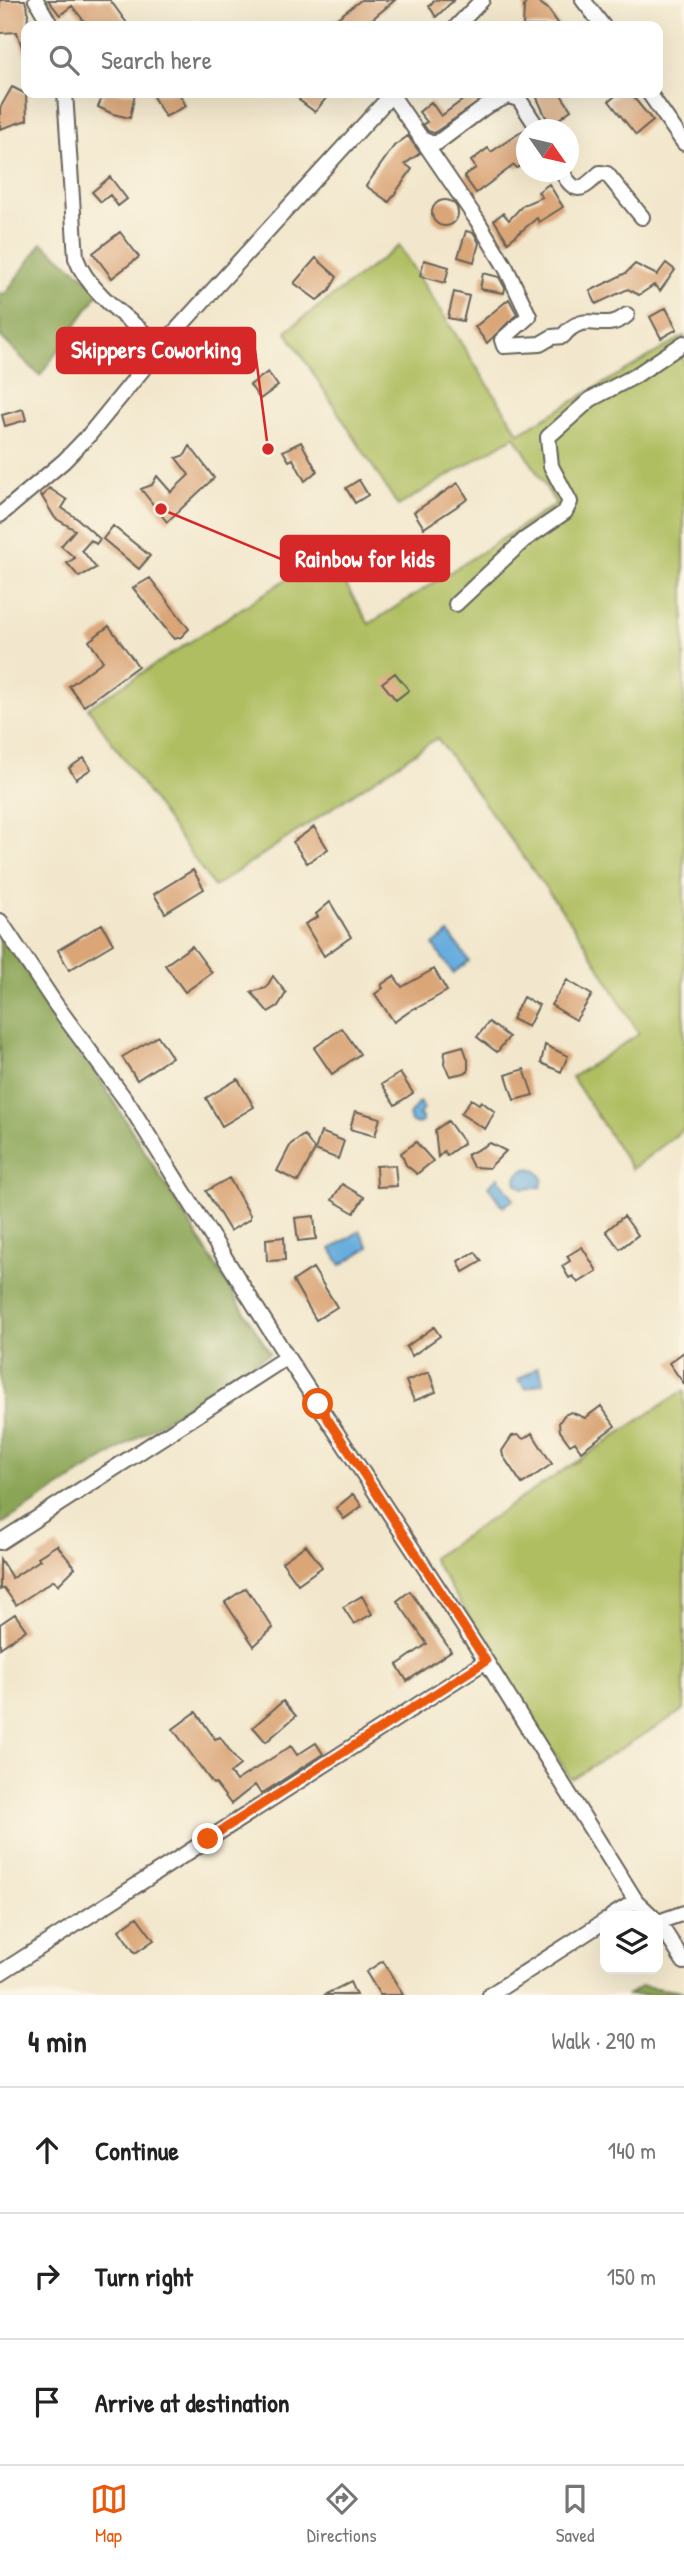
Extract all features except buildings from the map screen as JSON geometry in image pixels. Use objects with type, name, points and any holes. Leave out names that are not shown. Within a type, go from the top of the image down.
[{"type":"street","points":[[36,0],[48,21]]},
{"type":"street","points":[[462,21],[482,0]]},
{"type":"street","points":[[583,0],[599,21]]},
{"type":"street","points":[[65,98],[76,258],[81,272],[161,347]]},
{"type":"street","points":[[0,515],[64,461],[89,435],[161,347],[387,98]]},
{"type":"street","points":[[395,98],[477,220],[506,268],[529,316],[502,340],[505,346],[540,344],[552,337],[563,336],[573,325],[580,322],[608,324],[627,315]]},
{"type":"street","points":[[419,137],[431,144],[437,143],[485,107],[504,98]]},
{"type":"street","points":[[515,98],[519,99],[532,119]]},
{"type":"street","points":[[652,98],[684,143]]},
{"type":"street","points":[[568,182],[575,189],[582,188],[600,173],[607,174],[642,217]]},
{"type":"street","points":[[456,604],[524,540],[565,512],[570,502],[551,466],[548,437],[592,399],[635,376],[684,343]]},
{"type":"street","points":[[0,921],[56,1005],[130,1106],[287,1357],[486,1661],[636,1900],[647,1911]]},
{"type":"street","points":[[0,1542],[287,1357]]},
{"type":"street","points":[[0,1973],[486,1661]]},
{"type":"street","points":[[620,1911],[636,1900]]},
{"type":"street","points":[[663,1918],[684,1913]]},
{"type":"street","points":[[491,1995],[600,1924]]},
{"type":"street","points":[[663,1930],[684,1962]]},
{"type":"green space","points":[[42,243],[101,290],[40,376],[0,336],[0,293],[5,294]]},
{"type":"green space","points":[[399,246],[519,433],[684,336],[684,1129],[632,1169],[572,1077],[639,1034],[582,938],[437,738],[214,887],[88,708],[327,553],[369,624],[556,504],[515,436],[398,506],[286,331]]},
{"type":"green space","points":[[0,932],[86,1057],[270,1353],[0,1525]]},
{"type":"green space","points":[[684,1390],[684,1710],[571,1779],[432,1558]]},
{"type":"green space","points":[[642,1986],[684,1992],[684,1995],[628,1995]]},
{"type":"water","points":[[449,933],[469,961],[453,973],[433,945]]},
{"type":"water","points":[[419,1102],[424,1108],[419,1115],[422,1122],[418,1124],[411,1122],[409,1115]]},
{"type":"water","points":[[530,1168],[543,1178],[541,1187],[524,1189],[517,1184],[516,1177],[521,1171]]},
{"type":"water","points":[[498,1177],[514,1199],[503,1207],[488,1186]]},
{"type":"water","points":[[360,1231],[369,1247],[341,1265],[331,1249]]},
{"type":"water","points":[[538,1367],[543,1383],[526,1388],[518,1380]]},
{"type":"place","name":"Skippers Coworking","points":[[268,449]]},
{"type":"place","name":"Rainbow for kids","points":[[161,509]]},
{"type":"route","points":[[208,1839],[486,1661],[318,1404]]}]
